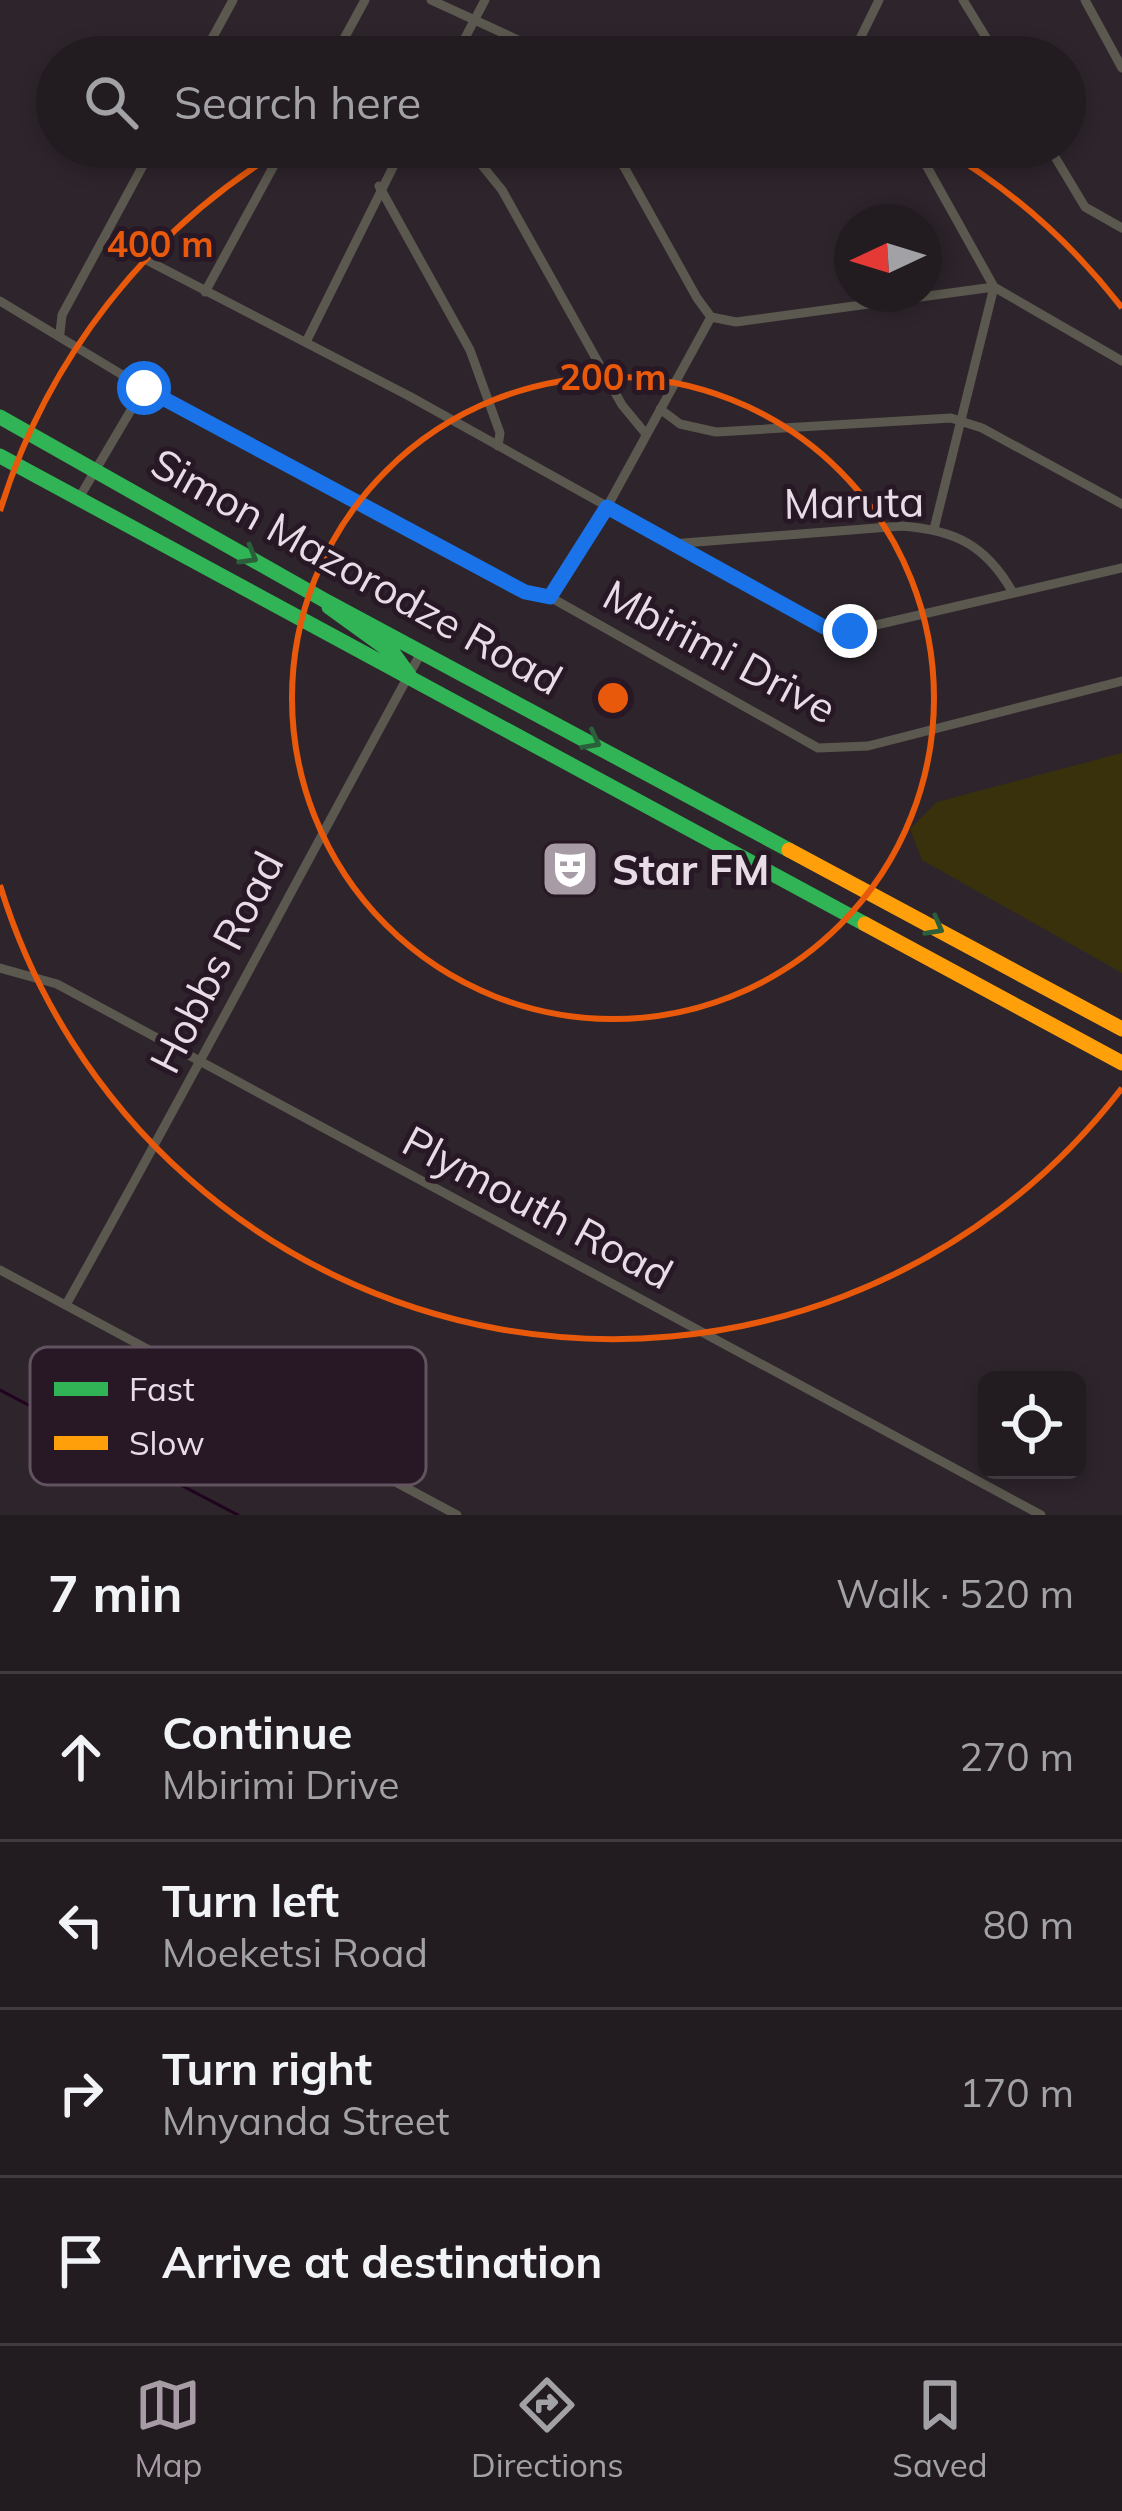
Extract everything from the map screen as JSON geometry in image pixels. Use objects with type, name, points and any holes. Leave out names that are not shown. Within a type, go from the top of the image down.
[{"type":"highway","name":"Simon Mazorodze Road","points":[[0,417],[323,600],[1122,1029]]},
{"type":"highway","name":"Simon Mazorodze Road","points":[[0,455],[1122,1063]]},
{"type":"highway","points":[[323,600],[351,630],[400,657],[410,675]]},
{"type":"street","points":[[213,36],[233,0]]},
{"type":"street","points":[[345,36],[365,0]]},
{"type":"street","points":[[431,0],[506,36]]},
{"type":"street","points":[[466,36],[485,0]]},
{"type":"street","points":[[861,36],[879,0]]},
{"type":"street","points":[[963,0],[985,36]]},
{"type":"street","points":[[1084,0],[1122,68]]},
{"type":"street","points":[[60,332],[62,315],[142,168]]},
{"type":"street","points":[[205,292],[273,168]]},
{"type":"street","points":[[306,342],[390,168]]},
{"type":"street","points":[[484,168],[502,190],[622,405],[646,434]]},
{"type":"street","points":[[625,168],[711,317]]},
{"type":"street","points":[[928,168],[994,287],[1122,361]]},
{"type":"street","points":[[1061,168],[1084,207],[1122,228]]},
{"type":"street","points":[[379,186],[470,350],[500,433],[498,446]]},
{"type":"street","points":[[104,238],[306,342],[835,630],[1122,568]]},
{"type":"street","points":[[711,317],[769,320],[994,287]]},
{"type":"street","points":[[934,529],[994,287]]},
{"type":"street","name":"Mbirimi Drive","points":[[0,301],[60,332],[68,346],[144,388],[525,592],[550,597],[818,748],[868,746],[1122,681]]},
{"type":"street","points":[[550,597],[607,507],[711,317]]},
{"type":"street","points":[[79,498],[144,388]]},
{"type":"street","points":[[660,409],[680,424],[716,432],[926,417],[961,421],[1122,504]]},
{"type":"street","name":"Maruta","points":[[671,544],[902,526],[934,529],[992,556],[1012,591]]},
{"type":"street","name":"Hobbs Road","points":[[67,1303],[202,1064],[280,905],[422,651]]},
{"type":"street","name":"Plymouth Road","points":[[0,968],[57,984],[1042,1515]]},
{"type":"street","points":[[0,1270],[148,1347]]},
{"type":"street","points":[[402,1485],[457,1515]]},
{"type":"shaded area","points":[[1122,753],[1122,973],[922,860],[910,829],[937,802]]},
{"type":"waterway","points":[[0,1390],[30,1406]]},
{"type":"waterway","points":[[181,1485],[238,1515]]},
{"type":"traffic: fast","points":[[0,417],[324,600],[789,850]]},
{"type":"traffic: fast","points":[[0,456],[865,924]]},
{"type":"traffic: fast","points":[[329,607],[394,654],[409,675]]},
{"type":"traffic: slow","points":[[789,850],[1122,1029]]},
{"type":"traffic: slow","points":[[865,924],[1122,1063]]},
{"type":"place","name":"Star FM","points":[[570,869]]},
{"type":"route","points":[[144,388],[525,592],[550,597],[607,507],[824,627],[850,631]]}]
